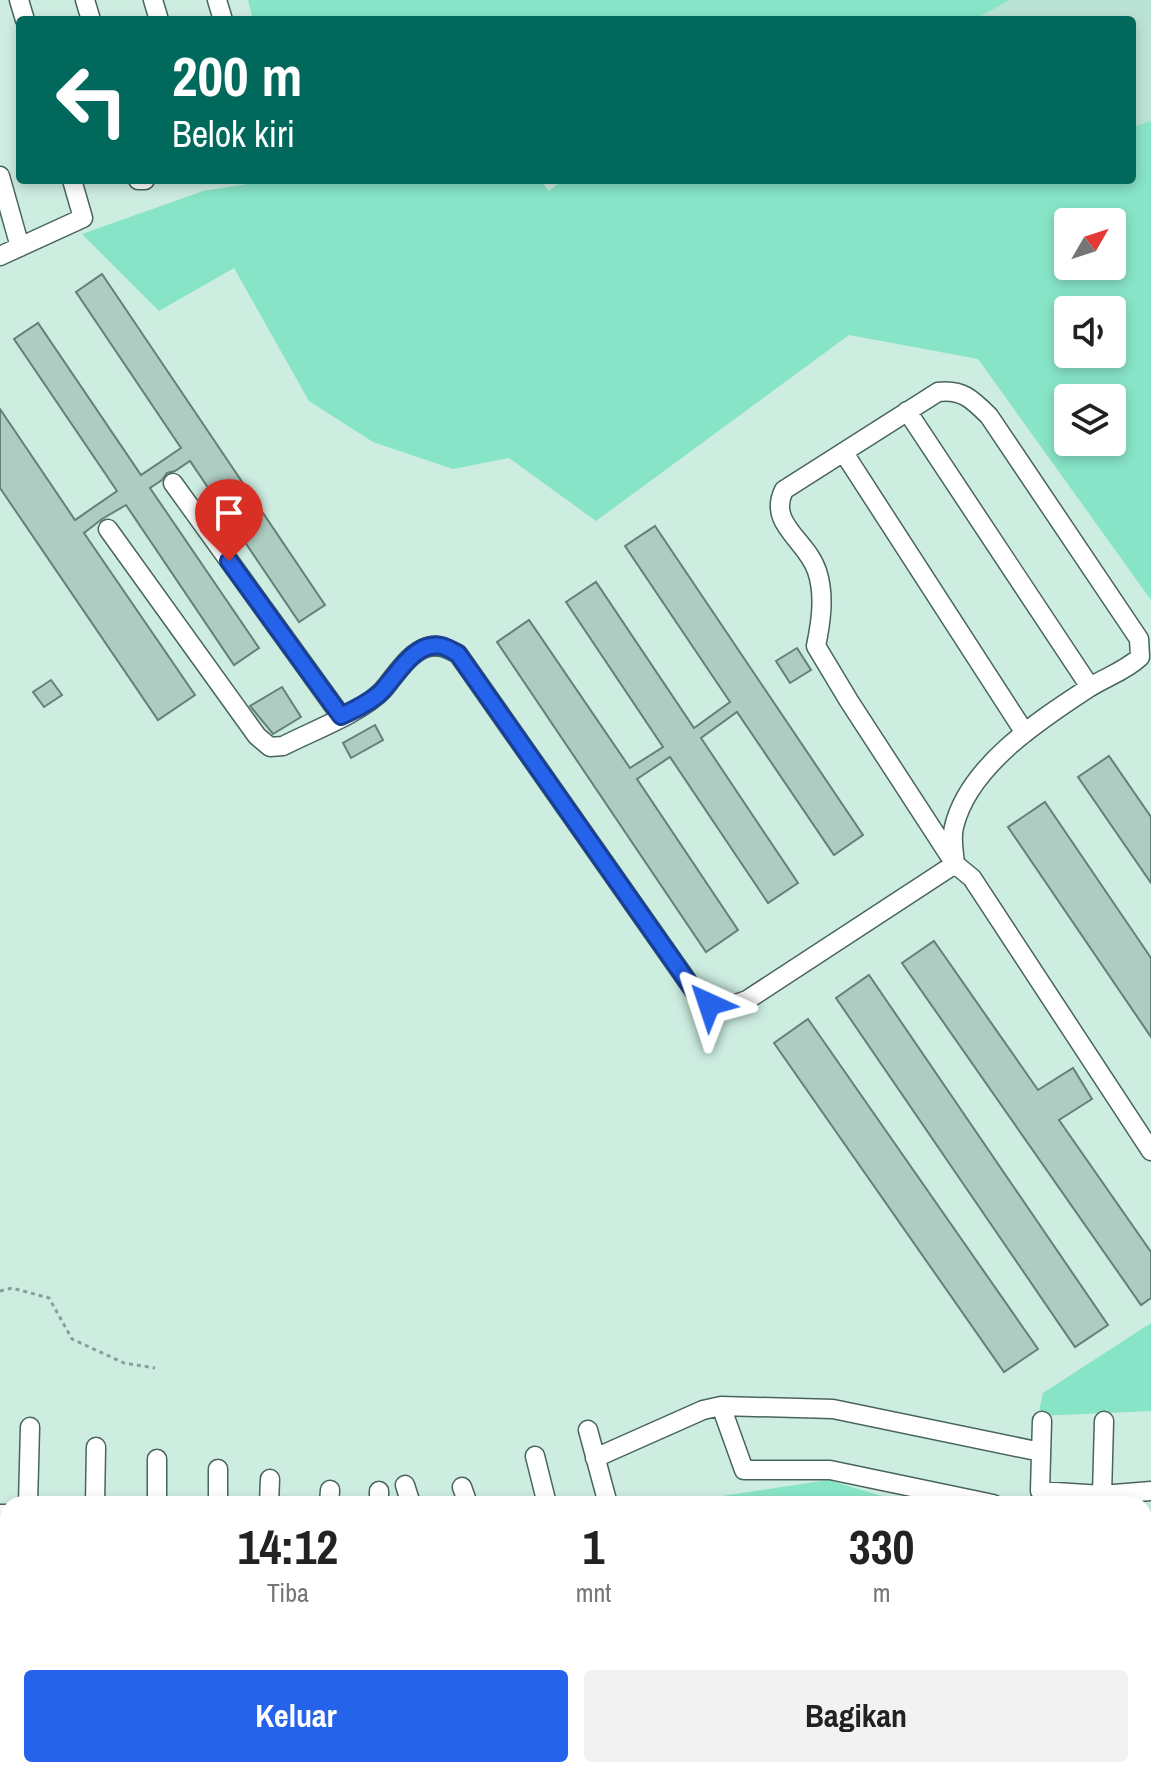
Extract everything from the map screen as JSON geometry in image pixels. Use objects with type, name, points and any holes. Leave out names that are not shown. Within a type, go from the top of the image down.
[{"type":"street","points":[[0,176],[20,247]]},
{"type":"street","points":[[0,256],[83,218],[73,184]]},
{"type":"street","points":[[955,864],[952,831],[961,804],[974,782],[1025,733],[1090,687],[1130,667],[1140,657],[1139,639],[989,416],[971,398],[954,390],[938,392],[784,490],[778,502],[779,515],[817,571],[822,616],[816,646],[955,864],[972,878],[1151,1151]]},
{"type":"street","points":[[907,411],[1090,687]]},
{"type":"street","points":[[844,453],[1025,733]]},
{"type":"street","points":[[173,483],[341,716]]},
{"type":"street","points":[[108,529],[257,736],[270,747],[283,746],[364,706],[380,693],[414,654],[426,647],[439,645],[458,654],[695,992],[709,1004],[724,1009],[747,1000],[955,864]]},
{"type":"street","points":[[721,1406],[744,1470],[830,1470],[955,1496]]},
{"type":"street","points":[[595,1458],[703,1410],[721,1406],[833,1409],[1041,1452]]},
{"type":"street","points":[[1042,1421],[1040,1491],[1102,1495],[1151,1491]]},
{"type":"street","points":[[1102,1495],[1104,1421]]},
{"type":"street","points":[[28,1496],[30,1427]]},
{"type":"street","points":[[588,1430],[606,1496]]},
{"type":"street","points":[[95,1496],[96,1447]]},
{"type":"street","points":[[535,1456],[545,1496]]},
{"type":"street","points":[[157,1459],[157,1496]]},
{"type":"street","points":[[218,1469],[218,1496]]},
{"type":"street","points":[[269,1496],[270,1479]]},
{"type":"street","points":[[405,1485],[408,1496]]},
{"type":"path","points":[[0,1291],[12,1288],[49,1298],[72,1339],[124,1363],[155,1368]]},
{"type":"shaded area","points":[[1010,0],[1151,0],[1151,121],[1136,126],[1136,16],[980,16]]},
{"type":"green space","points":[[248,0],[1010,0],[980,16],[252,16]]},
{"type":"green space","points":[[1151,121],[1151,600],[978,359],[849,335],[596,521],[509,458],[453,469],[373,442],[309,401],[234,268],[159,311],[82,234],[203,191],[248,184],[543,184],[549,191],[558,184],[1136,184],[1136,126]]},
{"type":"green space","points":[[1151,1323],[1151,1411],[1038,1416],[1043,1393]]},
{"type":"green space","points":[[828,1480],[882,1496],[723,1496]]},
{"type":"building","points":[[102,274],[325,605],[299,622],[190,461],[167,473],[150,488],[259,648],[234,665],[126,505],[102,519],[84,533],[195,695],[158,720],[0,488],[0,409],[75,520],[117,491],[14,339],[38,323],[141,475],[181,448],[76,292]]},
{"type":"building","points":[[655,526],[863,835],[834,855],[737,712],[701,738],[798,883],[768,903],[670,757],[637,779],[738,930],[706,952],[497,642],[529,620],[630,768],[663,747],[566,602],[596,582],[694,728],[730,702],[625,546]]},
{"type":"building","points":[[797,648],[811,670],[790,683],[776,661]]},
{"type":"building","points":[[51,680],[62,695],[44,707],[33,692]]},
{"type":"building","points":[[282,687],[301,717],[273,734],[250,706]]},
{"type":"building","points":[[375,725],[383,740],[351,758],[343,743]]},
{"type":"building","points":[[1109,756],[1151,817],[1151,883],[1078,777]]},
{"type":"building","points":[[1045,802],[1151,958],[1151,1037],[1008,827]]},
{"type":"building","points":[[934,941],[1038,1090],[1073,1068],[1092,1099],[1059,1120],[1151,1252],[1151,1298],[1141,1305],[902,963]]},
{"type":"building","points":[[869,975],[1108,1325],[1075,1347],[836,998]]},
{"type":"building","points":[[808,1019],[1038,1349],[1004,1372],[774,1043]]},
{"type":"route","points":[[229,561],[341,716],[364,706],[380,693],[414,654],[426,647],[439,645],[458,654],[695,992],[709,1004]]}]
